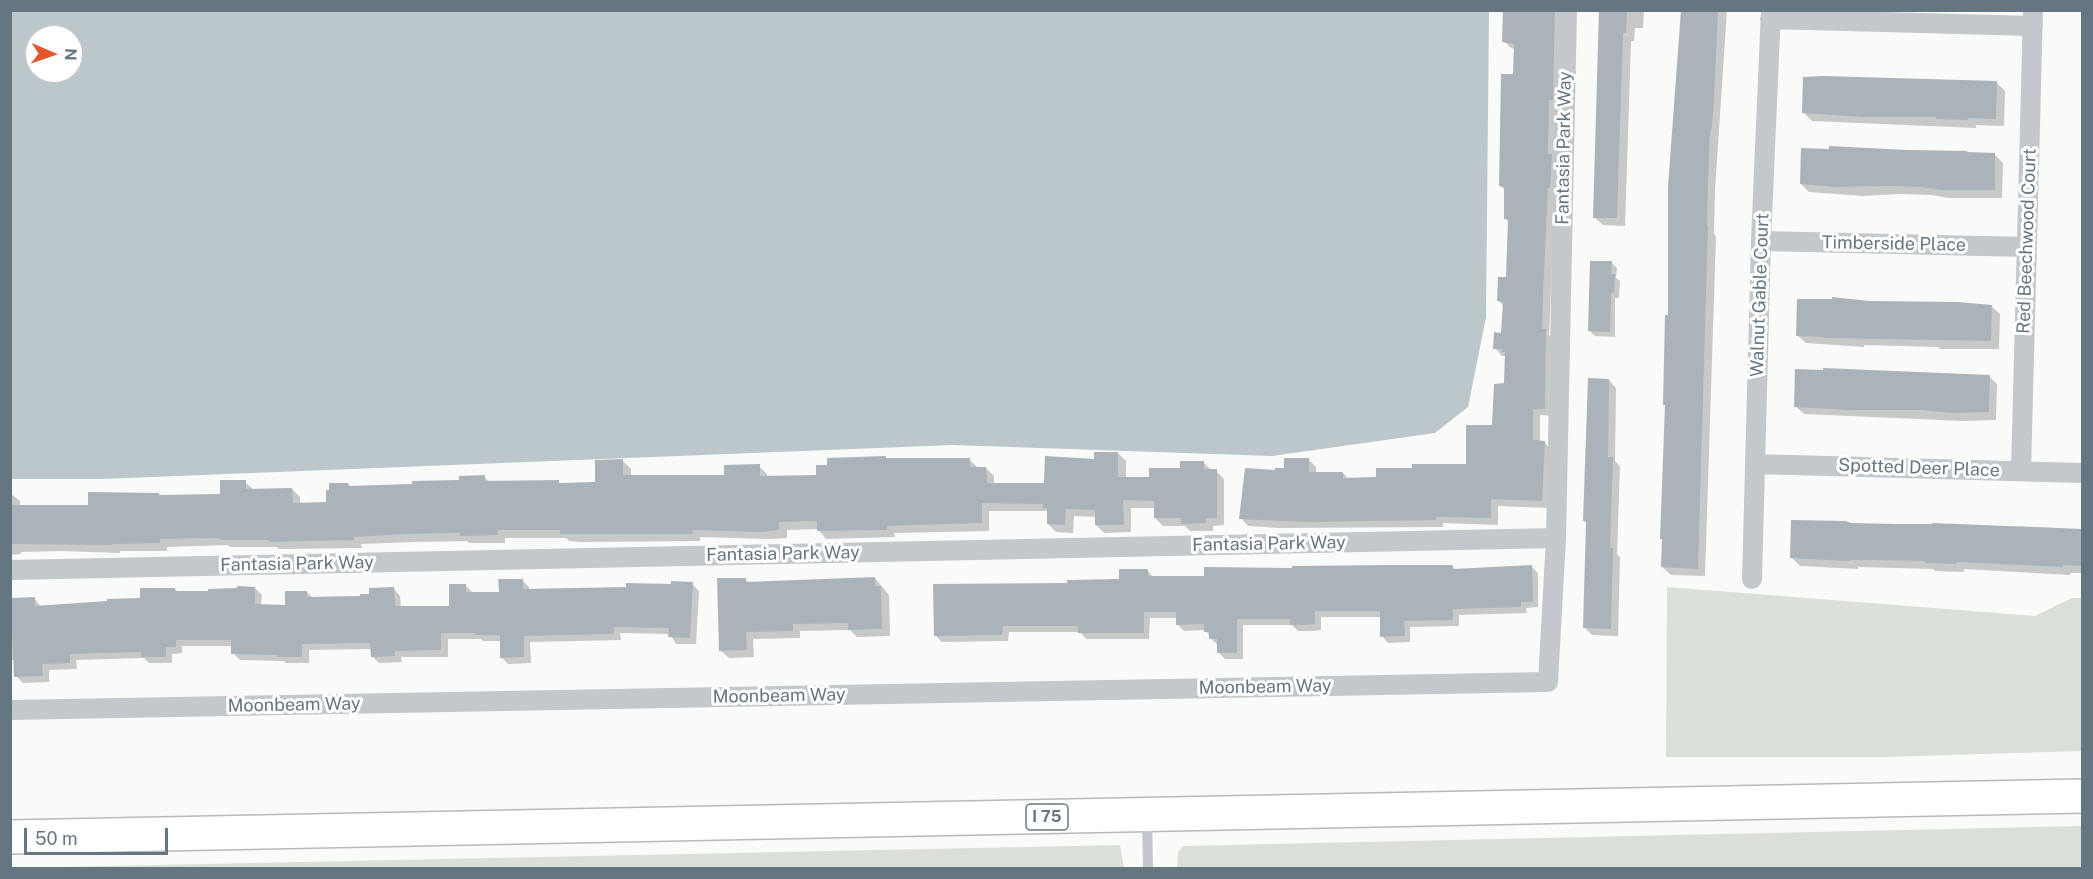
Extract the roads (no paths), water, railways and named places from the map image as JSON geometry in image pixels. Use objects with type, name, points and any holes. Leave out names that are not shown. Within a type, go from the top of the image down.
[{"type":"highway","name":"I 75","points":[[10,837],[2082,796]]},
{"type":"street","name":"Fantasia Park Way","points":[[1548,682],[1556,538],[1567,10]]},
{"type":"street","points":[[1770,15],[2033,18]]},
{"type":"street","name":"Walnut Gable Court","points":[[1752,579],[1770,15]]},
{"type":"street","name":"Red Beechwood Court","points":[[2021,471],[2033,18]]},
{"type":"street","name":"Timberside Place","points":[[1761,241],[2027,247]]},
{"type":"street","name":"Spotted Deer Place","points":[[1755,464],[2082,473]]},
{"type":"street","name":"Fantasia Park Way","points":[[10,570],[1556,538]]},
{"type":"street","name":"Moonbeam Way","points":[[10,710],[1548,682]]},
{"type":"lane","points":[[1147,815],[1148,868]]}]
